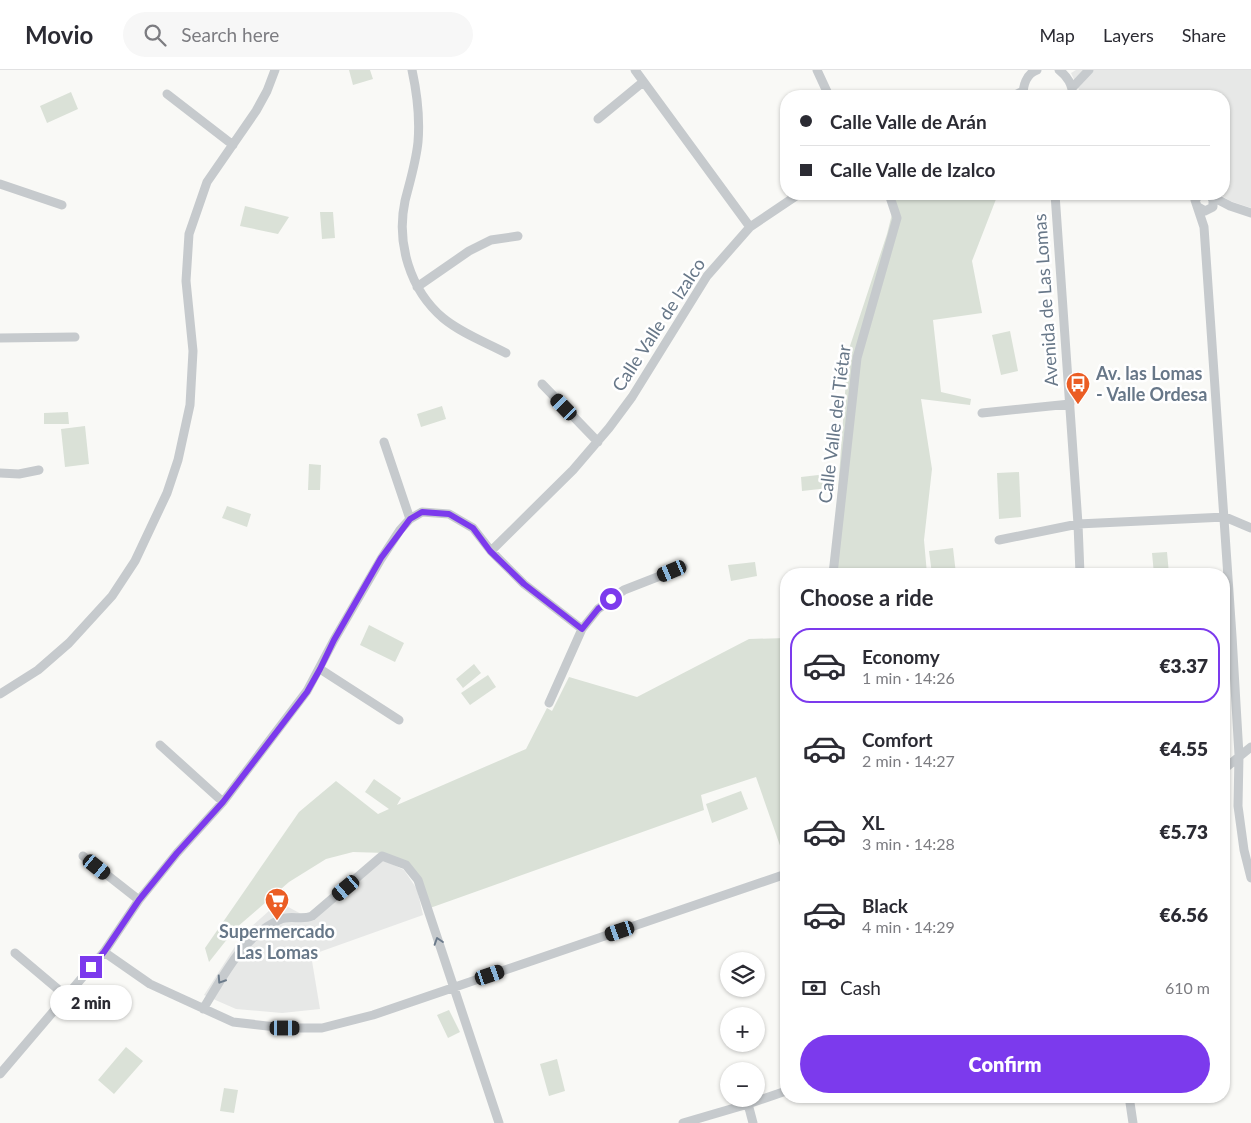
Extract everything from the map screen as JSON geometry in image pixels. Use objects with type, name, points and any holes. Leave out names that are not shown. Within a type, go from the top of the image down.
[{"type":"street","points":[[0,694],[38,670],[69,643],[112,596],[135,561],[167,493],[178,460],[190,405],[193,351],[186,281],[189,234],[207,182],[256,111],[267,91],[275,70]]},
{"type":"street","points":[[412,70],[416,86],[418,140],[414,170],[405,203],[403,231],[406,261],[425,300],[443,318],[475,338],[506,352]]},
{"type":"street","points":[[635,70],[750,227]]},
{"type":"street","points":[[817,70],[827,90]]},
{"type":"street","points":[[1059,70],[1068,77],[1071,90]]},
{"type":"street","points":[[1068,77],[1088,70]]},
{"type":"street","points":[[1073,90],[1088,70]]},
{"type":"street","points":[[1023,90],[1023,85],[1033,71]]},
{"type":"street","points":[[598,119],[643,82]]},
{"type":"street","points":[[167,94],[232,144]]},
{"type":"street","points":[[0,184],[62,205]]},
{"type":"street","name":"Calle Valle de Izalco","points":[[490,551],[573,470],[598,442],[632,397],[706,276],[750,227],[790,200]]},
{"type":"street","name":"Calle Valle del Tiétar","points":[[834,568],[857,358],[898,218],[891,200]]},
{"type":"street","name":"Avenida de Las Lomas","points":[[1055,200],[1080,568]]},
{"type":"street","points":[[1196,200],[1201,210],[1230,206]]},
{"type":"street","points":[[1196,200],[1204,227],[1227,568]]},
{"type":"street","points":[[1204,227],[1214,204],[1212,200]]},
{"type":"street","points":[[1219,200],[1251,213]]},
{"type":"street","points":[[417,287],[469,251],[491,240],[518,236]]},
{"type":"street","points":[[0,338],[75,337]]},
{"type":"street","points":[[542,384],[598,442]]},
{"type":"street","name":"Avenida de Las Lomas","points":[[982,413],[1070,404]]},
{"type":"street","points":[[384,442],[410,519]]},
{"type":"street","points":[[0,473],[19,474],[39,470]]},
{"type":"street","points":[[0,1074],[104,952],[139,900],[177,853],[223,802],[307,692],[334,640],[381,558],[410,519],[422,512],[449,514],[473,528],[490,551],[524,584],[582,629]]},
{"type":"street","points":[[999,540],[1078,524],[1224,517],[1251,528]]},
{"type":"street","points":[[549,704],[582,629],[598,609],[624,590],[683,566]]},
{"type":"street","points":[[1230,612],[1239,755],[1238,806],[1244,850],[1251,878]]},
{"type":"street","points":[[320,669],[399,720]]},
{"type":"street","points":[[160,745],[223,802]]},
{"type":"street","points":[[1230,763],[1251,746]]},
{"type":"street","points":[[84,856],[139,900]]},
{"type":"street","points":[[203,1009],[248,942],[279,920],[288,916],[303,919],[312,916],[382,856],[406,865],[418,880],[499,1123]]},
{"type":"street","points":[[104,952],[150,984],[233,1022],[285,1028],[322,1028],[373,1015],[780,876]]},
{"type":"street","points":[[15,953],[66,996]]},
{"type":"street","points":[[765,1098],[780,1093]]},
{"type":"street","points":[[1130,1103],[1133,1123]]},
{"type":"street","points":[[683,1123],[738,1107]]},
{"type":"street","points":[[749,1107],[753,1123]]},
{"type":"shaded area","points":[[349,70],[370,70],[373,79],[353,85]]},
{"type":"shaded area","points":[[1076,70],[1251,70],[1251,208],[1228,200],[1230,200],[1230,90],[1079,90],[1071,73]]},
{"type":"shaded area","points":[[71,92],[78,109],[47,123],[40,106]]},
{"type":"shaded area","points":[[896,200],[996,200],[972,261],[982,313],[933,320],[941,392],[971,399],[970,405],[921,399],[932,469],[924,540],[926,568],[831,568],[848,352],[887,234]]},
{"type":"shaded area","points":[[245,206],[289,217],[278,234],[240,226]]},
{"type":"shaded area","points":[[320,212],[333,212],[335,238],[322,239]]},
{"type":"shaded area","points":[[1010,331],[1018,371],[1001,375],[992,335]]},
{"type":"shaded area","points":[[442,406],[446,419],[421,427],[417,414]]},
{"type":"shaded area","points":[[68,412],[69,424],[44,424],[44,413]]},
{"type":"shaded area","points":[[85,426],[89,464],[65,467],[61,429]]},
{"type":"shaded area","points":[[309,464],[321,465],[320,490],[308,490]]},
{"type":"shaded area","points":[[1019,472],[1021,517],[999,519],[997,473]]},
{"type":"shaded area","points":[[827,474],[829,488],[802,491],[801,477]]},
{"type":"shaded area","points":[[227,506],[251,514],[247,527],[222,518]]},
{"type":"shaded area","points":[[953,548],[955,568],[931,568],[929,551]]},
{"type":"shaded area","points":[[1167,552],[1168,568],[1153,568],[1152,553]]},
{"type":"shaded area","points":[[755,562],[757,576],[731,581],[728,565]]},
{"type":"shaded area","points":[[369,625],[404,643],[395,662],[360,645]]},
{"type":"shaded area","points":[[780,638],[780,846],[756,777],[701,795],[704,810],[430,908],[422,881],[385,853],[353,852],[326,859],[289,882],[236,928],[209,962],[205,948],[299,812],[336,781],[378,814],[389,809],[365,792],[374,779],[401,798],[397,805],[526,749],[547,708],[552,711],[569,677],[637,697],[749,639]]},
{"type":"shaded area","points":[[474,664],[481,673],[463,688],[456,679]]},
{"type":"shaded area","points":[[488,675],[496,687],[470,705],[461,693]]},
{"type":"shaded area","points":[[741,791],[748,809],[712,823],[706,804]]},
{"type":"shaded area","points":[[384,860],[404,870],[417,889],[423,915],[311,955],[320,1009],[282,1013],[236,1009],[204,995],[243,934],[279,902],[305,916],[365,868]]},
{"type":"shaded area","points":[[449,1010],[460,1032],[448,1038],[437,1015]]},
{"type":"shaded area","points":[[126,1047],[143,1061],[114,1094],[98,1080]]},
{"type":"shaded area","points":[[557,1059],[565,1091],[549,1096],[540,1064]]},
{"type":"shaded area","points":[[224,1088],[238,1090],[234,1113],[220,1111]]},
{"type":"place","name":"Av. las Lomas - Valle Ordesa","points":[[1078,405]]},
{"type":"place","name":"Supermercado Las Lomas","points":[[277,921]]},
{"type":"route","points":[[91,967],[104,952],[139,900],[177,853],[223,802],[307,692],[334,640],[381,558],[410,519],[422,512],[449,514],[473,528],[490,551],[524,584],[582,629],[598,609],[611,599]]}]
